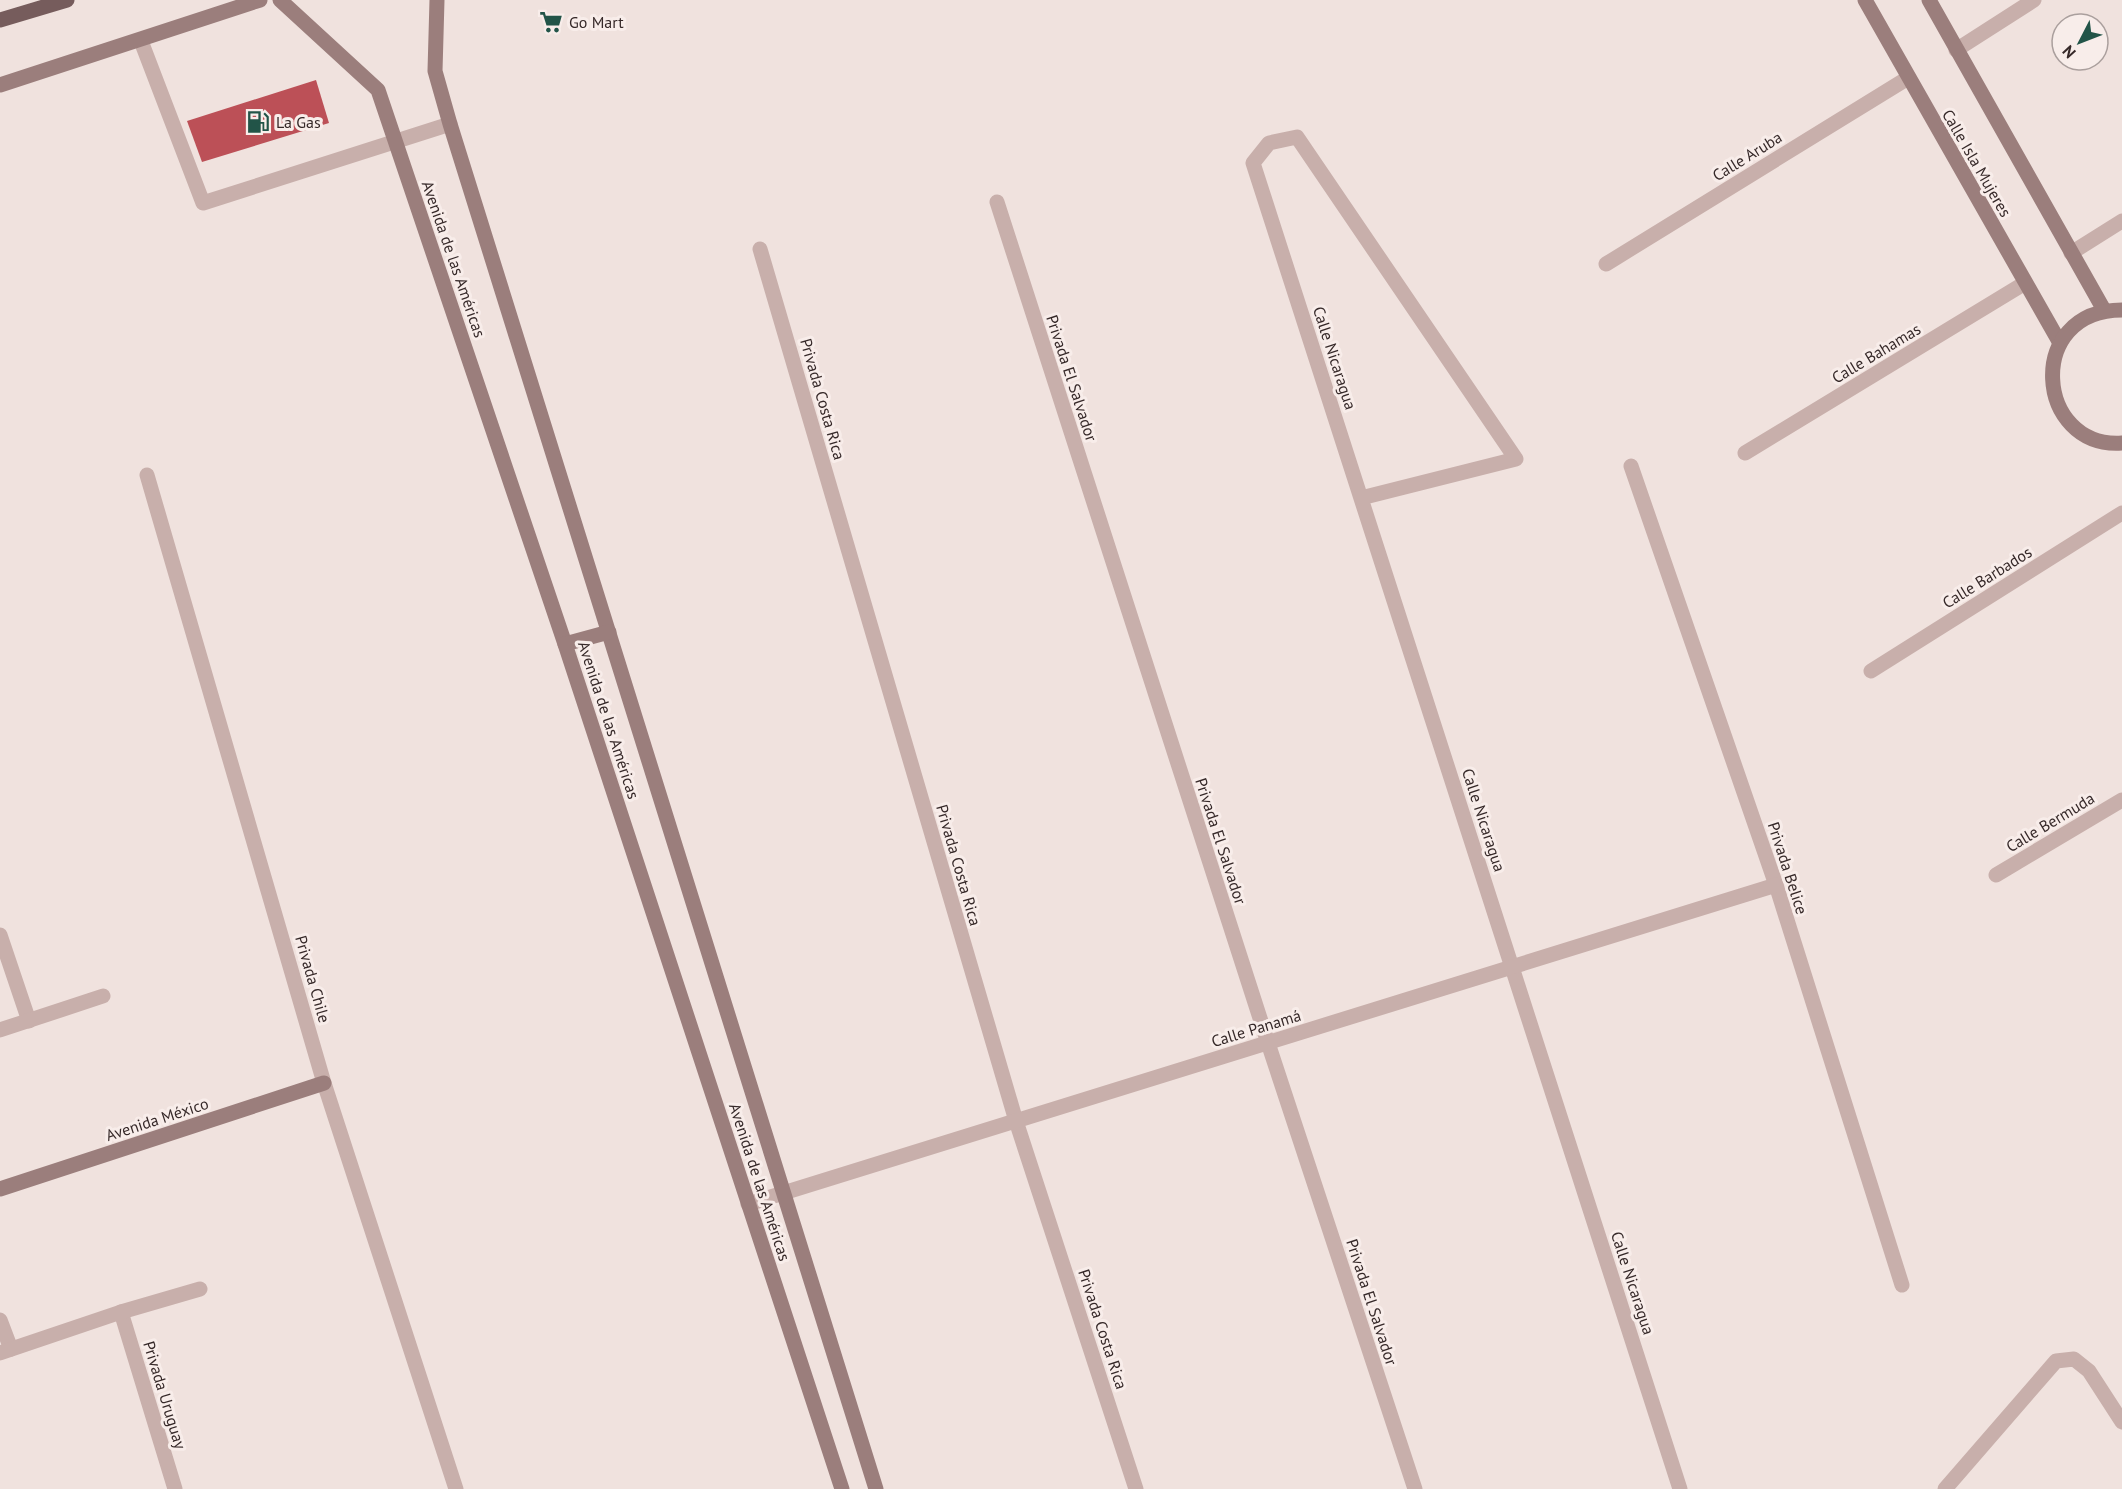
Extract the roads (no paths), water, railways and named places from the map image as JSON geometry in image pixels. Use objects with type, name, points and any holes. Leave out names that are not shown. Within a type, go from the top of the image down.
[{"type":"main road","points":[[0,20],[67,0]]},
{"type":"street","points":[[0,85],[141,41],[260,0]]},
{"type":"street","name":"Avenida de las Américas","points":[[280,0],[378,90],[565,644],[842,1489]]},
{"type":"street","name":"Avenida de las Américas","points":[[436,0],[435,71],[450,124],[876,1489]]},
{"type":"street","name":"Calle Isla Mujeres","points":[[1865,0],[2060,343]]},
{"type":"street","points":[[1929,0],[2104,310]]},
{"type":"street","points":[[1956,50],[2034,0]]},
{"type":"street","points":[[141,41],[203,203],[450,124]]},
{"type":"street","name":"Calle Aruba","points":[[1606,264],[1908,78]]},
{"type":"street","name":"Calle Nicaragua","points":[[1361,498],[1516,459],[1297,136],[1269,143],[1253,163],[1680,1489]]},
{"type":"street","name":"Privada El Salvador","points":[[997,202],[1268,1043],[1415,1489]]},
{"type":"street","points":[[2071,253],[2122,221]]},
{"type":"street","name":"Privada Costa Rica","points":[[760,249],[1016,1121],[1136,1489]]},
{"type":"street","name":"Calle Bahamas","points":[[1745,453],[2025,283]]},
{"type":"street","points":[[2122,310],[2104,310],[2086,317],[2071,328],[2060,343],[2052,363],[2052,386],[2059,407],[2072,425],[2091,437],[2117,444],[2122,457]]},
{"type":"street","name":"Privada Belice","points":[[1630,466],[1776,885],[1902,1286]]},
{"type":"street","name":"Privada Chile","points":[[147,475],[324,1083],[456,1489]]},
{"type":"street","name":"Calle Barbados","points":[[1871,671],[2122,513]]},
{"type":"street","points":[[565,644],[609,632]]},
{"type":"street","name":"Calle Bermuda","points":[[1996,875],[2122,800]]},
{"type":"street","name":"Calle Panamá","points":[[748,1204],[1776,885]]},
{"type":"street","points":[[0,935],[29,1020]]},
{"type":"street","points":[[0,1030],[103,996]]},
{"type":"street","name":"Avenida México","points":[[0,1189],[324,1083]]},
{"type":"street","points":[[0,1320],[6,1351],[121,1312],[200,1289]]},
{"type":"street","name":"Privada Uruguay","points":[[121,1312],[175,1489]]},
{"type":"street","points":[[1945,1489],[2056,1361],[2074,1359],[2089,1371],[2122,1422]]},
{"type":"place","name":"Go Mart","points":[[551,22]]},
{"type":"place","name":"La Gas","points":[[258,122]]}]
